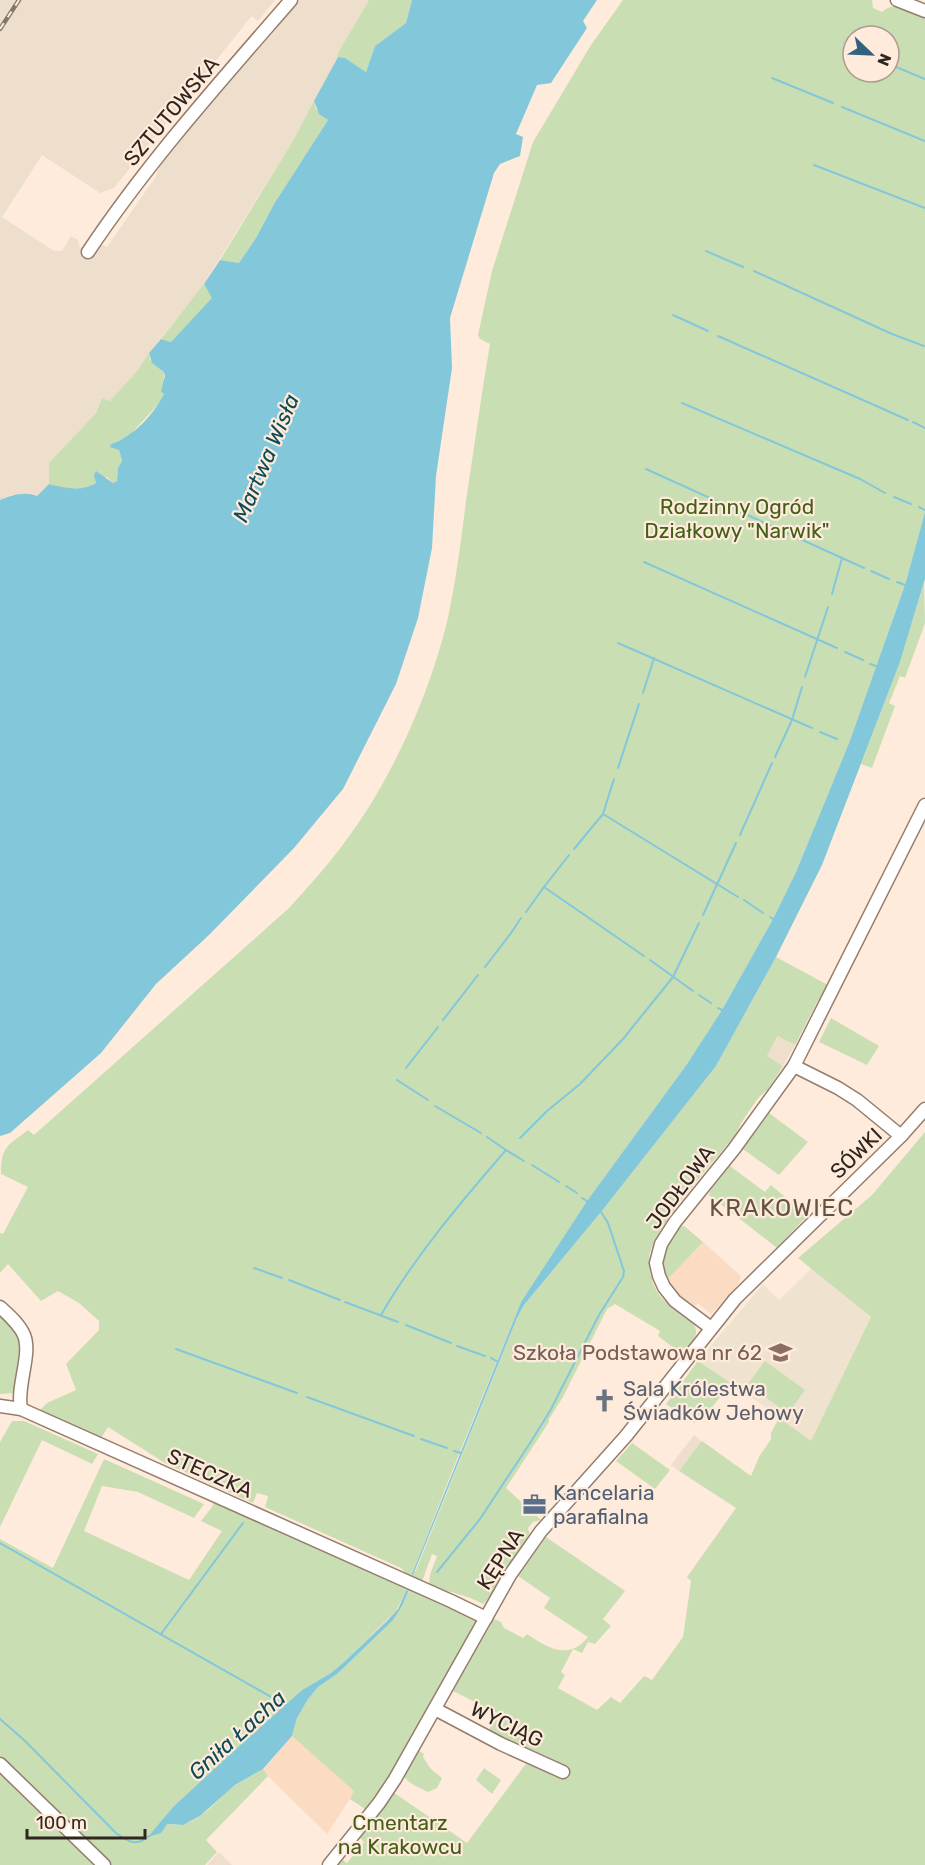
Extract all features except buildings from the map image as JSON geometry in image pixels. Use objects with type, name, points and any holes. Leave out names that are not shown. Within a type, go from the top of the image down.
[{"type":"street","name":"SZTUTOWSKA","points":[[88,252],[148,168],[291,0]]},
{"type":"street","points":[[897,0],[925,11]]},
{"type":"street","name":"JODŁOWA","points":[[711,1328],[675,1301],[663,1287],[657,1269],[657,1253],[675,1222],[734,1149],[794,1065],[925,805]]},
{"type":"street","points":[[794,1065],[857,1100],[901,1136]]},
{"type":"street","name":"SÓWKI","points":[[813,1222],[901,1136],[925,1109]]},
{"type":"street","name":"KĘPNA","points":[[329,1865],[379,1803],[510,1575],[541,1531],[626,1436],[711,1328],[747,1287],[813,1222]]},
{"type":"street","points":[[0,1306],[16,1324],[25,1339],[26,1351],[19,1399],[21,1409]]},
{"type":"street","name":"STECZKA","points":[[0,1406],[21,1409],[486,1618]]},
{"type":"street","name":"WYCIĄG","points":[[435,1709],[501,1744],[563,1772]]},
{"type":"street","points":[[0,1764],[104,1865]]},
{"type":"shaded area","points":[[0,0],[275,0],[258,21],[252,16],[250,18],[114,188],[100,193],[42,155],[2,217],[54,251],[62,251],[71,236],[78,240],[79,246],[93,255],[100,244],[107,247],[155,178],[162,161],[300,0],[369,0],[338,53],[338,57],[294,139],[200,290],[137,371],[110,401],[102,398],[96,413],[49,463],[49,484],[37,496],[33,494],[11,495],[0,500]]},
{"type":"shaded area","points":[[779,1036],[795,1045],[783,1066],[767,1056]]},
{"type":"shaded area","points":[[703,1242],[741,1276],[738,1285],[711,1314],[698,1303],[695,1306],[674,1292],[667,1280]]},
{"type":"shaded area","name":"Szkoła Podstawowa nr 62","points":[[812,1268],[871,1317],[811,1442],[739,1388],[698,1361],[763,1284],[779,1300]]},
{"type":"shaded area","points":[[694,1435],[702,1442],[679,1471],[671,1465]]},
{"type":"shaded area","points":[[292,1736],[355,1791],[327,1834],[263,1770]]},
{"type":"shaded area","points":[[219,1852],[232,1865],[207,1865]]},
{"type":"green space","points":[[369,0],[412,0],[406,23],[375,46],[366,72],[345,58],[338,57],[338,53]]},
{"type":"green space","name":"Rodzinny Ogród Działkowy \"Narwik\"","points":[[623,0],[872,0],[873,8],[882,12],[887,8],[897,6],[925,16],[925,512],[905,585],[849,743],[796,872],[773,919],[722,1010],[687,1064],[587,1201],[521,1302],[412,1574],[416,1570],[524,1305],[716,1066],[776,957],[828,985],[795,1045],[778,1036],[767,1056],[783,1066],[768,1089],[758,1098],[736,1134],[673,1213],[653,1245],[649,1268],[656,1289],[665,1301],[692,1321],[696,1331],[695,1337],[682,1354],[658,1336],[660,1331],[615,1304],[607,1309],[549,1422],[506,1488],[541,1520],[533,1522],[528,1528],[530,1536],[483,1604],[430,1587],[430,1575],[437,1556],[432,1554],[420,1582],[408,1578],[401,1568],[265,1507],[268,1496],[257,1493],[253,1503],[165,1463],[108,1427],[97,1440],[36,1414],[47,1403],[76,1390],[66,1364],[99,1330],[99,1321],[79,1303],[58,1291],[41,1301],[8,1264],[0,1273],[0,1233],[3,1234],[28,1187],[1,1174],[1,1165],[4,1152],[10,1144],[28,1130],[34,1135],[289,908],[347,839],[394,763],[430,678],[447,622],[490,344],[480,339],[478,335],[492,271],[533,142],[591,45]]},
{"type":"green space","points":[[314,101],[316,109],[328,120],[239,263],[220,260],[294,139]]},
{"type":"green space","points":[[204,284],[213,298],[171,342],[161,339]]},
{"type":"green space","points":[[149,353],[150,360],[164,372],[164,394],[160,402],[129,436],[111,444],[119,450],[122,462],[118,468],[117,481],[113,483],[107,477],[89,488],[63,489],[49,484],[49,463],[96,413],[102,398],[110,401],[137,371]]},
{"type":"green space","points":[[924,583],[925,623],[905,678],[900,676],[889,703],[895,706],[872,768],[861,764],[900,662]]},
{"type":"green space","points":[[831,1018],[879,1046],[867,1065],[819,1042]]},
{"type":"green space","points":[[769,1113],[808,1142],[779,1175],[743,1149]]},
{"type":"green space","name":"Cmentarz na Krakowcu","points":[[925,1132],[925,1865],[336,1865],[342,1859],[347,1863],[364,1842],[359,1837],[393,1792],[467,1843],[534,1753],[488,1732],[497,1713],[453,1691],[494,1619],[501,1622],[504,1628],[523,1638],[527,1634],[542,1644],[558,1650],[573,1649],[561,1672],[565,1675],[558,1688],[597,1710],[611,1697],[620,1703],[644,1676],[652,1680],[683,1637],[691,1581],[687,1577],[736,1508],[679,1471],[702,1441],[751,1476],[759,1457],[771,1439],[771,1433],[779,1418],[811,1441],[871,1317],[798,1258],[872,1195]]},
{"type":"green space","points":[[730,1166],[765,1192],[771,1185],[807,1216],[777,1248],[709,1195]]},
{"type":"green space","points":[[684,1226],[703,1242],[667,1280],[663,1266],[665,1252],[679,1227]]},
{"type":"green space","points":[[0,1316],[15,1332],[20,1344],[14,1393],[0,1394]]},
{"type":"green space","points":[[698,1361],[731,1383],[706,1415],[702,1412],[694,1423],[666,1404]]},
{"type":"green space","points":[[765,1361],[805,1390],[788,1414],[748,1384]]},
{"type":"green space","points":[[12,1421],[24,1421],[98,1454],[92,1464],[42,1440],[0,1527],[0,1442]]},
{"type":"green space","points":[[632,1443],[670,1470],[655,1489],[616,1461]]},
{"type":"green space","points":[[104,1459],[204,1504],[194,1518],[138,1492],[102,1486],[84,1531],[189,1580],[222,1531],[201,1521],[215,1499],[475,1618],[476,1623],[400,1756],[365,1809],[350,1799],[354,1791],[292,1736],[297,1718],[308,1699],[318,1687],[337,1674],[402,1606],[409,1591],[406,1591],[396,1611],[344,1662],[331,1673],[302,1690],[173,1807],[164,1818],[168,1824],[178,1825],[196,1819],[234,1786],[263,1769],[268,1776],[206,1840],[217,1852],[205,1865],[111,1865],[0,1758],[0,1539],[53,1568]]},
{"type":"green space","points":[[546,1537],[625,1591],[603,1619],[611,1626],[595,1644],[588,1642],[582,1653],[573,1649],[588,1637],[544,1608],[550,1598],[518,1576]]},
{"type":"green space","points":[[417,1749],[424,1754],[423,1757],[431,1769],[442,1778],[437,1788],[428,1792],[411,1783],[403,1775]]},
{"type":"green space","points":[[484,1768],[501,1780],[492,1794],[476,1780]]},
{"type":"green space","points":[[0,1771],[98,1865],[0,1865]]},
{"type":"water","name":"Martwa Wisła","points":[[412,0],[597,0],[583,21],[587,28],[551,83],[537,85],[516,134],[523,137],[520,156],[500,164],[494,173],[450,318],[452,368],[436,476],[432,548],[418,618],[396,684],[343,789],[294,848],[210,934],[156,984],[101,1053],[10,1133],[0,1136],[0,500],[18,494],[37,496],[49,484],[85,488],[96,483],[94,475],[96,471],[113,483],[117,481],[118,468],[122,461],[119,450],[110,447],[111,444],[127,436],[142,424],[164,394],[161,391],[164,372],[152,363],[149,353],[161,339],[171,342],[212,298],[204,284],[220,260],[239,263],[256,238],[274,204],[328,120],[319,114],[314,101],[338,57],[345,58],[366,72],[375,46],[406,23]]},
{"type":"water","points":[[925,512],[925,579],[900,662],[822,865],[776,957],[716,1066],[524,1305],[413,1575],[521,1302],[587,1201],[687,1064],[722,1010],[773,919],[796,872],[849,743],[905,585]]},
{"type":"water","name":"Gniła Łacha","points":[[409,1590],[393,1620],[337,1674],[318,1687],[308,1699],[297,1718],[292,1736],[263,1769],[235,1785],[200,1816],[183,1825],[167,1824],[161,1833],[148,1837],[173,1807],[302,1690],[331,1673],[344,1662],[398,1609],[406,1591]]},
{"type":"waterway","points":[[901,69],[925,79]]},
{"type":"waterway","points":[[772,78],[833,103]]},
{"type":"waterway","points":[[842,107],[925,141]]},
{"type":"waterway","points":[[814,165],[925,208]]},
{"type":"waterway","points":[[706,251],[743,267]]},
{"type":"waterway","points":[[754,271],[892,334],[924,346]]},
{"type":"waterway","points":[[673,315],[708,331]]},
{"type":"waterway","points":[[718,336],[908,420]]},
{"type":"waterway","points":[[682,403],[860,479],[885,493]]},
{"type":"waterway","points":[[913,422],[925,428]]},
{"type":"waterway","points":[[646,469],[864,568]]},
{"type":"waterway","points":[[894,497],[911,504]]},
{"type":"waterway","points":[[919,507],[925,510]]},
{"type":"waterway","points":[[832,594],[842,558]]},
{"type":"waterway","points":[[644,562],[837,648]]},
{"type":"waterway","points":[[871,571],[889,579]]},
{"type":"waterway","points":[[897,582],[905,585]]},
{"type":"waterway","points":[[805,677],[828,607]]},
{"type":"waterway","points":[[618,643],[812,728]]},
{"type":"waterway","points":[[845,652],[863,660]]},
{"type":"waterway","points":[[643,693],[654,658]]},
{"type":"waterway","points":[[870,664],[876,666]]},
{"type":"waterway","points":[[775,757],[792,720],[802,687]]},
{"type":"waterway","points":[[618,768],[639,704]]},
{"type":"waterway","points":[[820,732],[837,739]]},
{"type":"waterway","points":[[740,835],[772,763]]},
{"type":"waterway","points":[[614,779],[603,814],[738,897]]},
{"type":"waterway","points":[[574,849],[603,814]]},
{"type":"waterway","points":[[703,915],[736,843]]},
{"type":"waterway","points":[[569,855],[544,887],[644,956]]},
{"type":"waterway","points":[[526,912],[544,887]]},
{"type":"waterway","points":[[744,900],[763,913]]},
{"type":"waterway","points":[[485,967],[521,918]]},
{"type":"waterway","points":[[520,1138],[547,1111],[580,1084],[623,1039],[673,977],[699,923]]},
{"type":"waterway","points":[[650,960],[693,991]]},
{"type":"waterway","points":[[443,1020],[478,975]]},
{"type":"waterway","points":[[699,995],[711,1003]]},
{"type":"waterway","points":[[718,1008],[722,1010]]},
{"type":"waterway","points":[[406,1068],[438,1027]]},
{"type":"waterway","points":[[397,1080],[428,1100]]},
{"type":"waterway","points":[[435,1106],[481,1133]]},
{"type":"waterway","points":[[487,1137],[506,1150]]},
{"type":"waterway","points":[[381,1315],[424,1251],[506,1150],[524,1161]]},
{"type":"waterway","points":[[532,1165],[559,1182]]},
{"type":"waterway","points":[[566,1186],[577,1193]]},
{"type":"waterway","points":[[582,1198],[587,1201]]},
{"type":"waterway","points":[[437,1572],[480,1519],[532,1440],[550,1411],[599,1315],[623,1277],[624,1271],[608,1223],[601,1212]]},
{"type":"waterway","points":[[254,1268],[282,1278]]},
{"type":"waterway","points":[[289,1280],[340,1300]]},
{"type":"waterway","points":[[345,1302],[398,1322]]},
{"type":"waterway","points":[[406,1325],[451,1343]]},
{"type":"waterway","points":[[457,1346],[485,1356]]},
{"type":"waterway","points":[[176,1349],[297,1393]]},
{"type":"waterway","name":"Gniła Łacha","points":[[491,1358],[498,1362]]},
{"type":"waterway","points":[[307,1397],[414,1436]]},
{"type":"waterway","points":[[421,1439],[447,1448]]},
{"type":"waterway","points":[[454,1451],[461,1453]]},
{"type":"waterway","points":[[161,1634],[243,1523]]},
{"type":"waterway","points":[[0,1543],[287,1706]]},
{"type":"waterway","name":"Gniła Łacha","points":[[0,1719],[24,1740],[116,1833],[132,1842],[149,1836]]},
{"type":"railway","points":[[0,29],[19,0]]},
{"type":"place","name":"Szkoła Podstawowa nr 62","points":[[780,1352]]},
{"type":"place","name":"Sala Królestwa Świadków Jehowy","points":[[605,1400]]},
{"type":"place","name":"Kancelaria parafialna","points":[[535,1504]]},
{"type":"district","name":"KRAKOWIEC","points":[[782,1208]]}]
